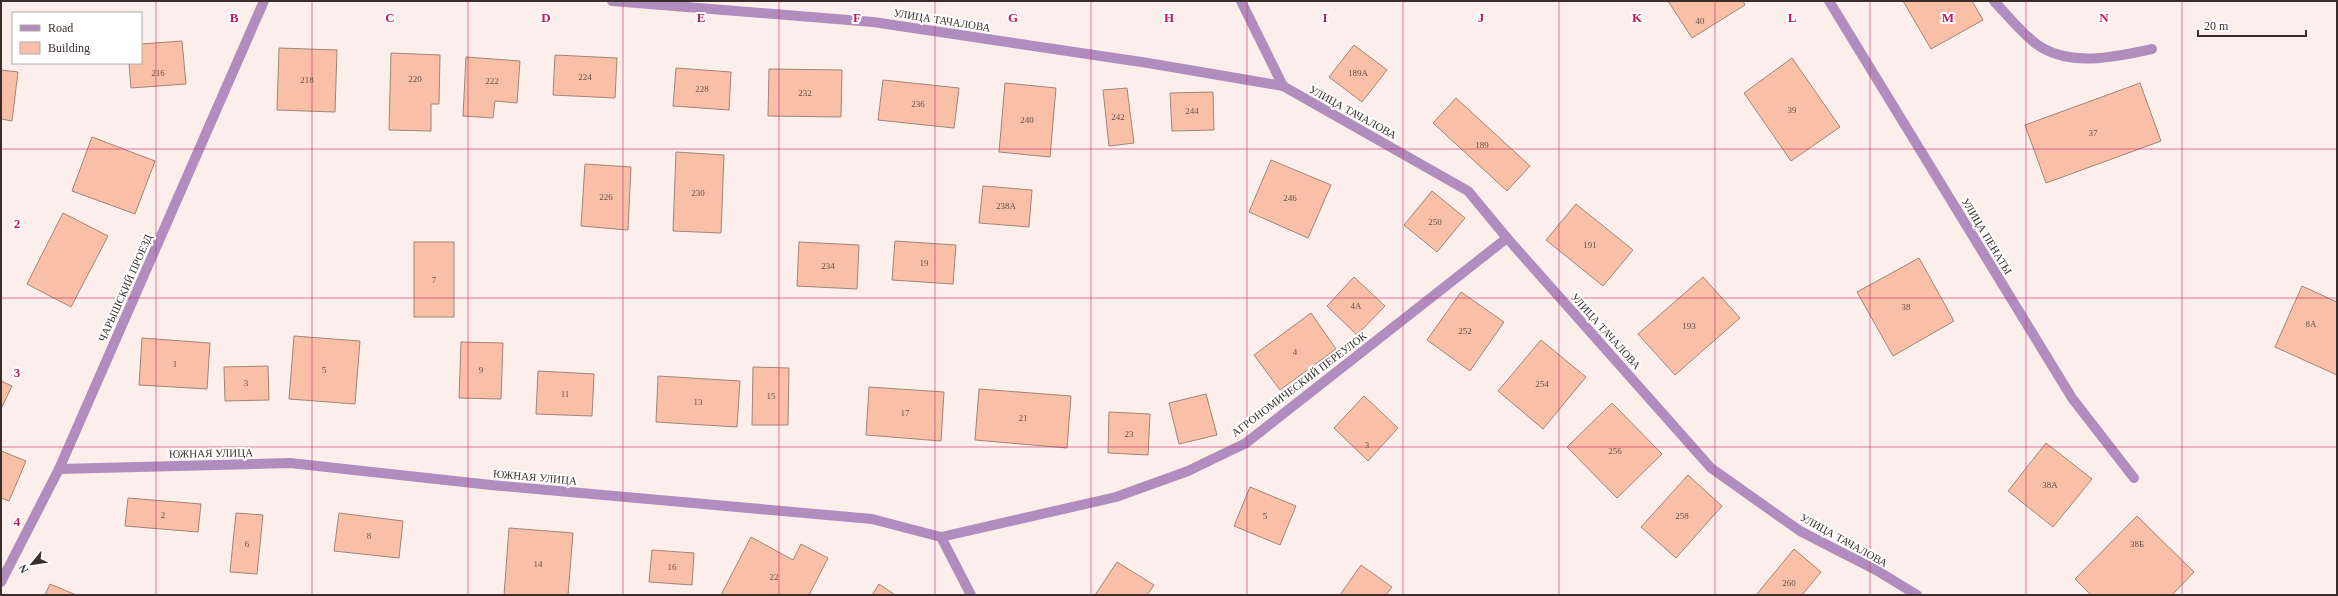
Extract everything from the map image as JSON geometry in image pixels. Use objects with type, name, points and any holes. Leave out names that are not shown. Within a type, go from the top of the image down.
[{"type":"street","name":"ЧАРЫШСКИЙ ПРОЕЗД","points":[[1,582],[59,469],[264,1]]},
{"type":"street","name":"УЛИЦА ТАЧАЛОВА","points":[[612,1],[873,22],[1148,63],[1283,86],[1468,191],[1507,238],[1711,468],[1800,530],[1876,570],[1917,595]]},
{"type":"street","points":[[1240,1],[1283,86]]},
{"type":"street","name":"УЛИЦА ПЕНАТЫ","points":[[1828,1],[2072,398],[2134,478]]},
{"type":"street","points":[[1994,1],[2036,43],[2065,56],[2109,58],[2152,49]]},
{"type":"street","name":"АГРОНОМИЧЕСКИЙ ПЕРЕУЛОК","points":[[942,537],[1116,497],[1188,471],[1246,443],[1507,238]]},
{"type":"street","name":"ЮЖНАЯ УЛИЦА","points":[[59,469],[290,463],[491,486],[872,519],[942,537]]},
{"type":"street","points":[[942,537],[971,595]]},
{"type":"building","points":[[1668,1],[1743,1],[1745,5],[1692,38]]},
{"type":"building","points":[[1903,1],[1972,1],[1983,20],[1931,49]]},
{"type":"building","points":[[182,41],[186,84],[131,88],[129,64],[142,64],[142,44]]},
{"type":"building","points":[[1354,45],[1387,70],[1362,102],[1329,77]]},
{"type":"building","points":[[279,48],[337,50],[335,112],[277,110]]},
{"type":"building","points":[[391,53],[440,55],[439,104],[431,104],[431,131],[389,130]]},
{"type":"building","points":[[555,55],[617,58],[615,98],[553,95]]},
{"type":"building","points":[[466,57],[520,61],[517,103],[495,101],[493,118],[463,116]]},
{"type":"building","points":[[1792,58],[1840,127],[1791,161],[1744,93]]},
{"type":"building","points":[[676,68],[731,72],[729,110],[673,106]]},
{"type":"building","points":[[769,69],[842,70],[841,117],[768,116]]},
{"type":"building","points":[[1,70],[18,72],[12,121],[1,119]]},
{"type":"building","points":[[883,80],[959,88],[954,128],[878,120]]},
{"type":"building","points":[[1005,83],[1056,88],[1050,157],[999,152]]},
{"type":"building","points":[[2140,83],[2161,141],[2046,183],[2025,125]]},
{"type":"building","points":[[1127,88],[1134,143],[1109,146],[1103,90]]},
{"type":"building","points":[[1213,92],[1214,130],[1172,131],[1170,93]]},
{"type":"building","points":[[1456,98],[1530,166],[1507,191],[1433,123]]},
{"type":"building","points":[[92,137],[155,161],[135,214],[72,191]]},
{"type":"building","points":[[676,152],[724,155],[721,233],[673,231]]},
{"type":"building","points":[[1271,160],[1331,185],[1308,238],[1249,212]]},
{"type":"building","points":[[585,164],[631,167],[628,230],[581,226]]},
{"type":"building","points":[[983,186],[1032,190],[1029,227],[979,223]]},
{"type":"building","points":[[1432,191],[1465,218],[1437,252],[1404,225]]},
{"type":"building","points":[[1576,204],[1633,250],[1603,286],[1546,240]]},
{"type":"building","points":[[63,213],[108,236],[71,307],[27,284]]},
{"type":"building","points":[[895,241],[956,245],[953,284],[892,280]]},
{"type":"building","points":[[414,242],[454,242],[454,317],[414,317]]},
{"type":"building","points":[[799,242],[859,245],[857,289],[797,286]]},
{"type":"building","points":[[1919,258],[1954,321],[1893,356],[1857,292]]},
{"type":"building","points":[[1354,277],[1385,306],[1357,335],[1327,306]]},
{"type":"building","points":[[1703,277],[1740,318],[1675,375],[1638,334]]},
{"type":"building","points":[[2302,286],[2337,302],[2337,375],[2275,347]]},
{"type":"building","points":[[1461,292],[1504,322],[1470,371],[1427,340]]},
{"type":"building","points":[[1311,313],[1336,349],[1280,390],[1254,355]]},
{"type":"building","points":[[294,336],[360,341],[355,404],[289,399]]},
{"type":"building","points":[[142,338],[210,343],[207,389],[139,385]]},
{"type":"building","points":[[1541,340],[1586,377],[1543,429],[1498,391]]},
{"type":"building","points":[[461,342],[503,343],[501,399],[459,398]]},
{"type":"building","points":[[268,366],[269,400],[225,401],[224,367]]},
{"type":"building","points":[[753,367],[789,368],[788,425],[752,425]]},
{"type":"building","points":[[538,371],[594,374],[592,416],[536,414]]},
{"type":"building","points":[[658,376],[740,381],[737,427],[656,422]]},
{"type":"building","points":[[1,381],[12,386],[1,409]]},
{"type":"building","points":[[869,387],[944,392],[941,441],[866,435]]},
{"type":"building","points":[[979,389],[1071,396],[1067,448],[975,440]]},
{"type":"building","points":[[1206,394],[1217,435],[1179,444],[1169,403]]},
{"type":"building","points":[[1364,396],[1398,428],[1368,461],[1334,428]]},
{"type":"building","points":[[1612,403],[1662,454],[1617,498],[1567,447]]},
{"type":"building","points":[[1109,412],[1150,414],[1148,455],[1108,453]]},
{"type":"building","points":[[2046,443],[2092,479],[2053,527],[2008,491]]},
{"type":"building","points":[[1,451],[26,461],[9,501],[1,498]]},
{"type":"building","points":[[1688,475],[1722,506],[1676,558],[1641,527]]},
{"type":"building","points":[[1250,487],[1296,506],[1280,545],[1234,526]]},
{"type":"building","points":[[128,498],[201,504],[198,532],[125,526]]},
{"type":"building","points":[[236,513],[263,515],[257,574],[230,572]]},
{"type":"building","points":[[339,513],[403,521],[399,558],[334,551]]},
{"type":"building","points":[[2137,516],[2194,572],[2172,595],[2091,595],[2075,579]]},
{"type":"building","points":[[509,528],[573,533],[568,595],[504,595]]},
{"type":"building","points":[[751,537],[793,560],[801,544],[828,558],[809,595],[721,595]]},
{"type":"building","points":[[1794,549],[1821,572],[1802,595],[1756,595]]},
{"type":"building","points":[[652,550],[694,553],[692,585],[649,582]]},
{"type":"building","points":[[1117,562],[1154,585],[1147,595],[1095,595]]},
{"type":"building","points":[[1361,565],[1392,587],[1386,595],[1340,595]]},
{"type":"building","points":[[50,584],[76,595],[45,595]]},
{"type":"building","points":[[879,584],[895,595],[872,595]]}]
